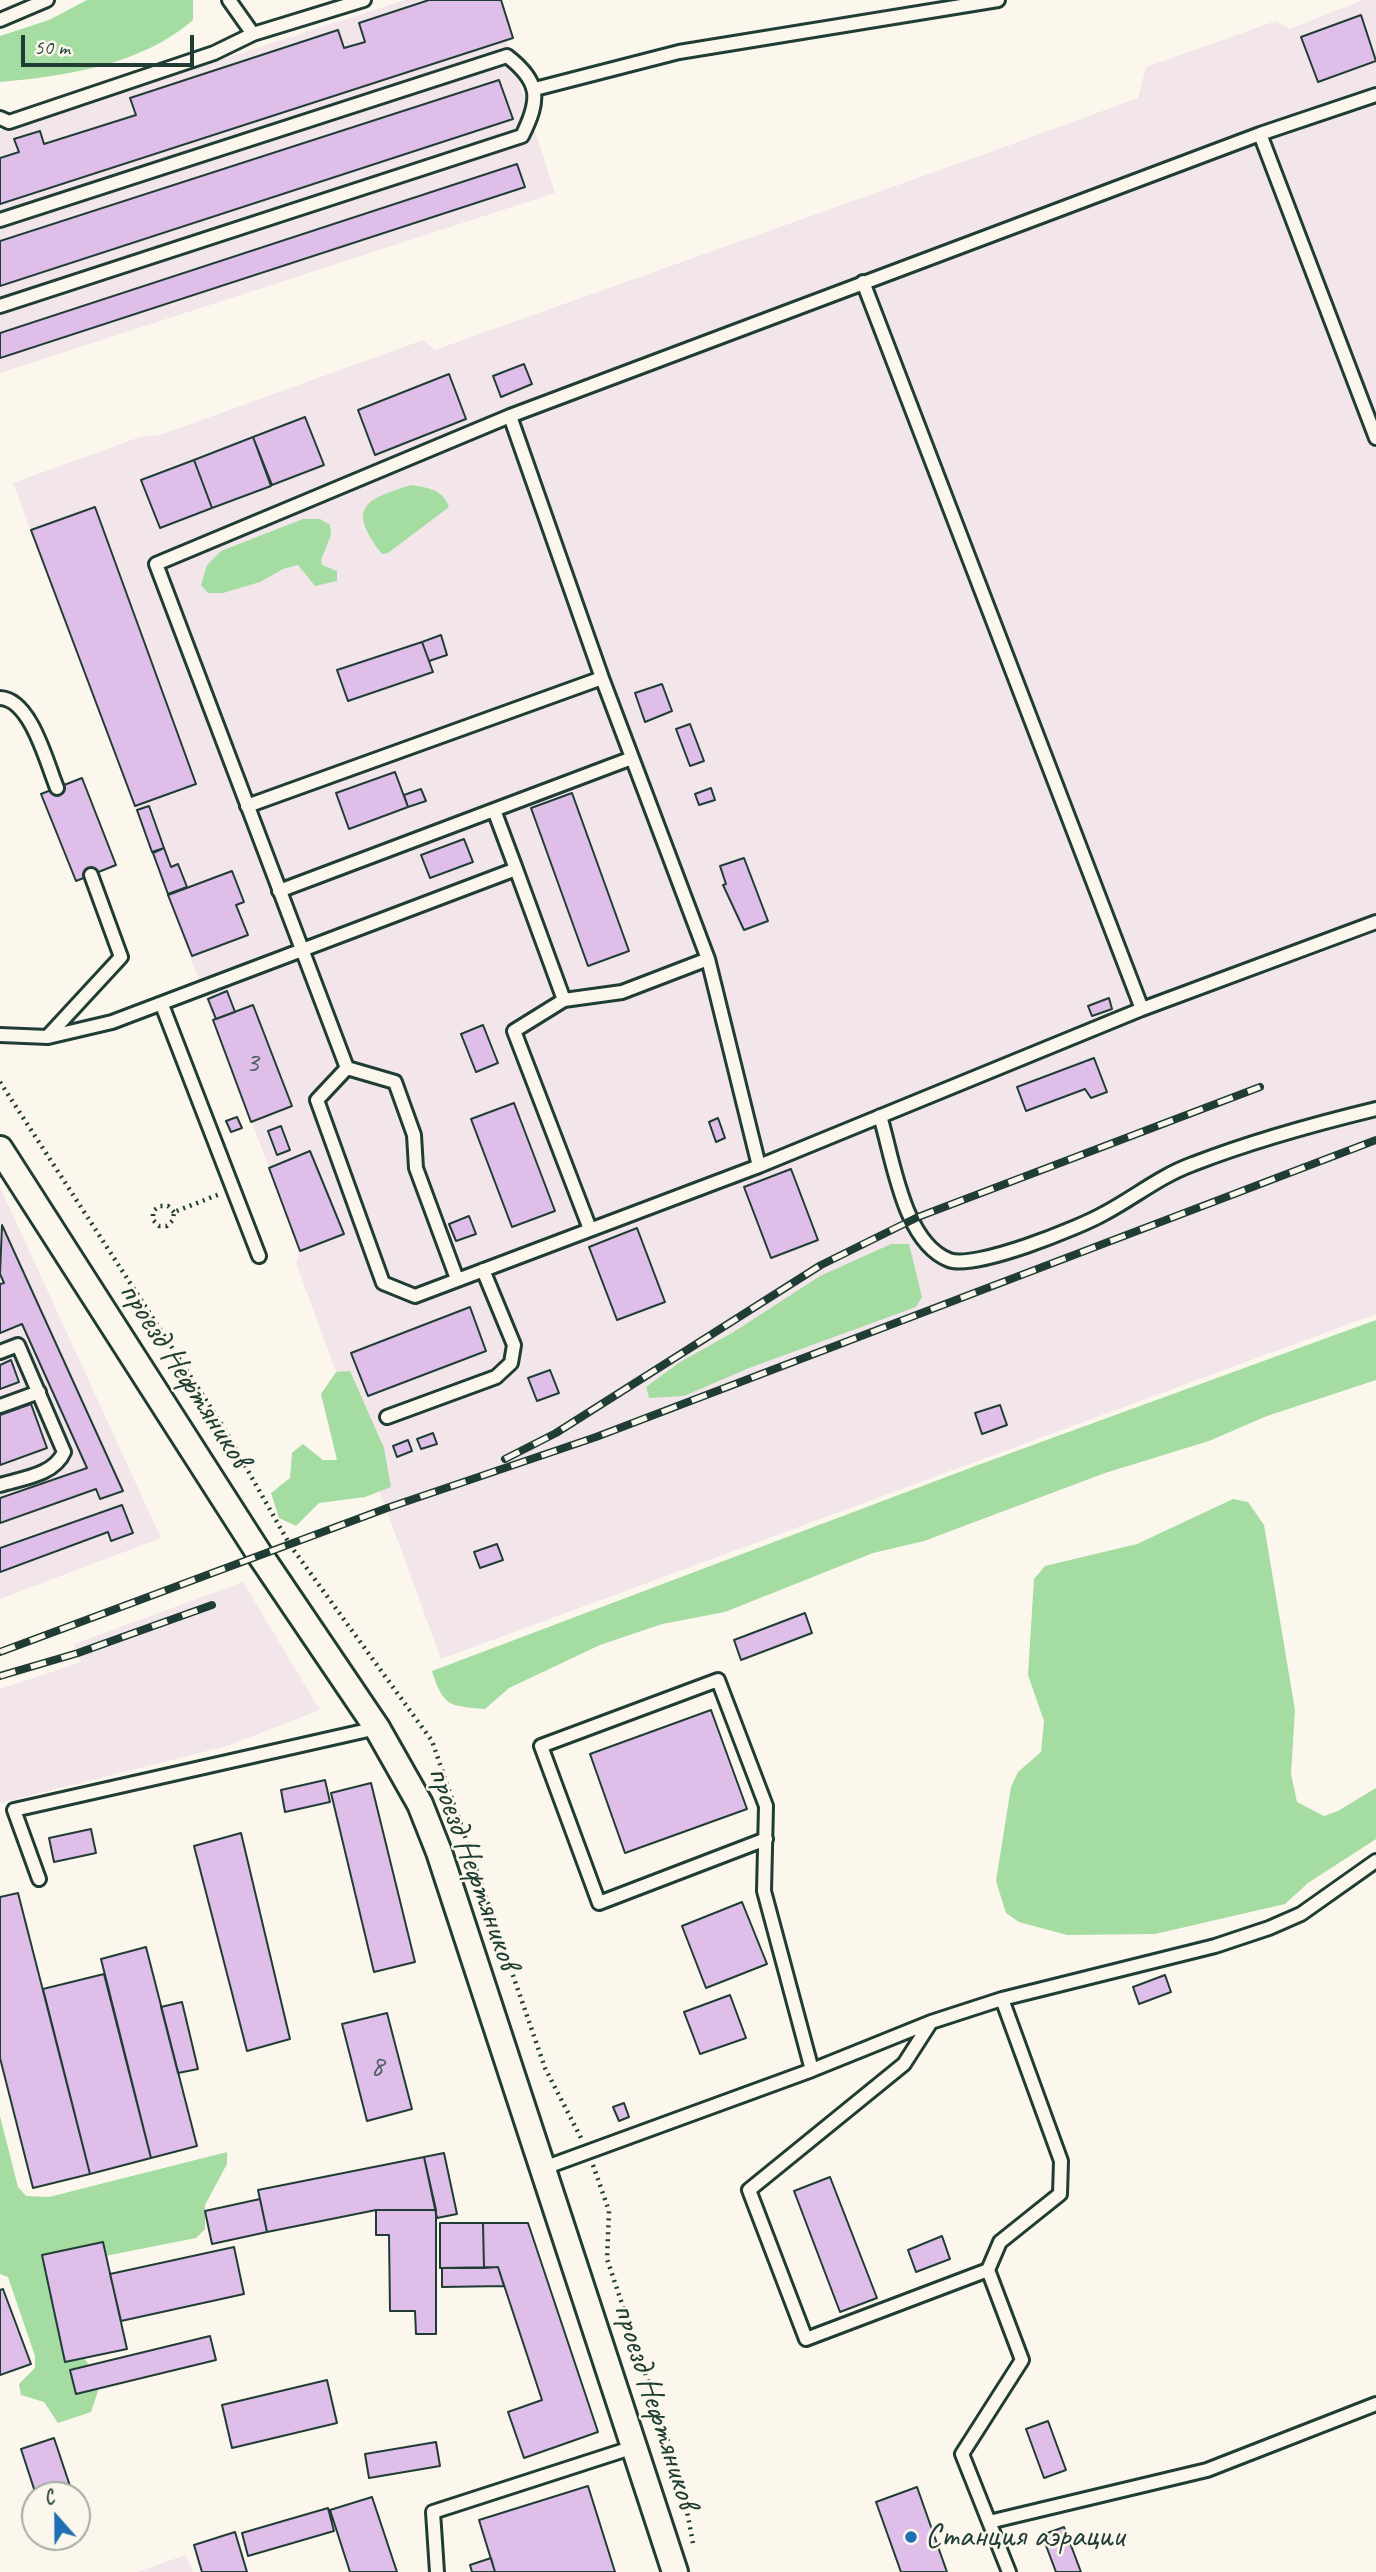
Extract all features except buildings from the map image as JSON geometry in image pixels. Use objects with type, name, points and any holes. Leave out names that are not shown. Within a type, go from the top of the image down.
[{"type":"street","name":"проезд Нефтяников","points":[[0,1149],[260,1555],[377,1728],[420,1804],[439,1852],[541,2169],[676,2572]]},
{"type":"lane","points":[[0,19],[47,0]]},
{"type":"lane","points":[[229,0],[253,34]]},
{"type":"lane","points":[[0,118],[9,122],[214,53],[253,34],[364,0]]},
{"type":"lane","points":[[536,89],[679,52],[998,0]]},
{"type":"lane","points":[[0,220],[507,56],[521,67],[536,89],[535,110],[522,136],[0,306]]},
{"type":"lane","points":[[347,1068],[156,564],[510,416],[1260,134],[1376,95]]},
{"type":"lane","points":[[1260,134],[1376,438]]},
{"type":"lane","points":[[863,282],[1142,1009]]},
{"type":"lane","points":[[510,416],[602,678],[708,960],[759,1166]]},
{"type":"lane","points":[[247,806],[602,678]]},
{"type":"lane","points":[[0,698],[6,698],[27,715],[57,788]]},
{"type":"lane","points":[[279,891],[632,758]]},
{"type":"lane","points":[[494,810],[564,1000]]},
{"type":"lane","points":[[0,1035],[48,1037],[112,1022],[516,869]]},
{"type":"lane","points":[[48,1037],[121,957],[91,875]]},
{"type":"lane","points":[[347,1068],[317,1100],[383,1283],[415,1296],[759,1166],[1142,1009],[1376,922]]},
{"type":"lane","points":[[590,1229],[514,1031],[564,1000],[622,992],[708,960]]},
{"type":"lane","points":[[162,1005],[259,1256]]},
{"type":"lane","points":[[347,1068],[395,1082],[414,1136],[416,1168],[457,1279]]},
{"type":"lane","points":[[880,1116],[903,1199],[912,1220],[937,1253],[959,1263],[992,1258],[1103,1215],[1165,1175],[1192,1164],[1334,1118],[1376,1109]]},
{"type":"lane","points":[[387,1417],[496,1377],[511,1363],[513,1345],[484,1270]]},
{"type":"lane","points":[[0,1352],[18,1345],[64,1452],[50,1469],[0,1485]]},
{"type":"lane","points":[[0,1406],[39,1392]]},
{"type":"lane","points":[[766,1839],[599,1903],[541,1746],[718,1680],[766,1806],[766,1839],[764,1891],[813,2070]]},
{"type":"lane","points":[[39,1880],[14,1810],[377,1728]]},
{"type":"lane","points":[[541,2169],[813,2070],[932,2022],[1002,1999],[1215,1946],[1269,1928],[1301,1914],[1376,1861]]},
{"type":"lane","points":[[1002,1999],[1061,2161],[1060,2194],[1000,2242],[988,2270],[1022,2360],[962,2454],[1009,2572]]},
{"type":"lane","points":[[932,2022],[904,2064],[749,2190],[806,2339],[988,2270]]},
{"type":"lane","points":[[989,2522],[1207,2470],[1376,2403]]},
{"type":"lane","points":[[437,2572],[433,2512],[634,2447]]},
{"type":"path","points":[[174,1212],[233,1189]]},
{"type":"path","points":[[160,1206],[168,1206],[174,1212],[173,1220],[167,1226],[159,1226],[153,1220],[153,1212],[160,1206]]},
{"type":"shaded area","points":[[405,0],[493,0],[555,193],[0,373],[0,131]]},
{"type":"shaded area","points":[[1363,0],[1376,0],[1376,1314],[441,1659],[296,1263],[300,1251],[13,483],[140,437],[160,435],[423,340],[435,350],[1004,147],[1138,98],[1146,67],[1276,21],[1290,29]]},
{"type":"shaded area","points":[[0,1187],[161,1538],[0,1599]]},
{"type":"shaded area","points":[[243,1582],[320,1710],[227,1746],[0,1803],[0,1689],[81,1662],[74,1644]]},
{"type":"shaded area","points":[[186,2555],[193,2572],[137,2572]]},
{"type":"green space","points":[[87,0],[193,0],[193,20],[151,48],[127,58],[77,72],[0,82],[0,36],[49,20]]},
{"type":"green space","points":[[411,485],[439,493],[449,507],[388,553],[382,554],[365,525],[363,515],[366,507],[383,495]]},
{"type":"green space","points":[[303,519],[320,519],[330,525],[331,535],[321,560],[322,565],[337,571],[337,581],[315,586],[298,565],[283,569],[260,582],[223,593],[208,593],[201,585],[207,565],[221,551]]},
{"type":"green space","points":[[891,1244],[909,1244],[922,1297],[916,1307],[749,1368],[684,1396],[649,1398],[646,1387],[680,1362],[732,1333],[820,1276]]},
{"type":"green space","points":[[1376,1320],[1376,1380],[1267,1416],[1209,1441],[1105,1473],[924,1541],[873,1553],[725,1612],[662,1624],[600,1645],[509,1688],[485,1709],[463,1707],[449,1702],[436,1683],[432,1671],[978,1465]]},
{"type":"green space","points":[[350,1371],[384,1448],[391,1487],[365,1497],[319,1503],[296,1526],[279,1518],[271,1493],[290,1478],[292,1453],[303,1444],[323,1460],[337,1460],[321,1394],[336,1372]]},
{"type":"green space","points":[[1233,1499],[1248,1502],[1264,1525],[1295,1710],[1291,1774],[1297,1802],[1324,1816],[1338,1811],[1376,1788],[1376,1839],[1308,1883],[1285,1904],[1155,1934],[1067,1935],[1019,1922],[1006,1913],[996,1881],[1011,1787],[1018,1772],[1041,1752],[1044,1721],[1028,1675],[1034,1579],[1045,1566],[1137,1544]]},
{"type":"green space","points":[[0,2116],[18,2187],[26,2196],[49,2197],[227,2152],[227,2164],[205,2205],[205,2229],[196,2238],[100,2257],[65,2329],[92,2370],[98,2391],[91,2412],[58,2423],[44,2402],[21,2395],[19,2384],[35,2368],[35,2356],[8,2277],[0,2274]]},
{"type":"railway","points":[[505,1459],[556,1433],[821,1265],[918,1217],[1260,1087]]},
{"type":"railway","points":[[0,1652],[387,1508],[596,1437],[1376,1140]]},
{"type":"railway","points":[[0,1676],[78,1653],[212,1605]]},
{"type":"place","name":"Станция аэрации","points":[[911,2537]]}]
